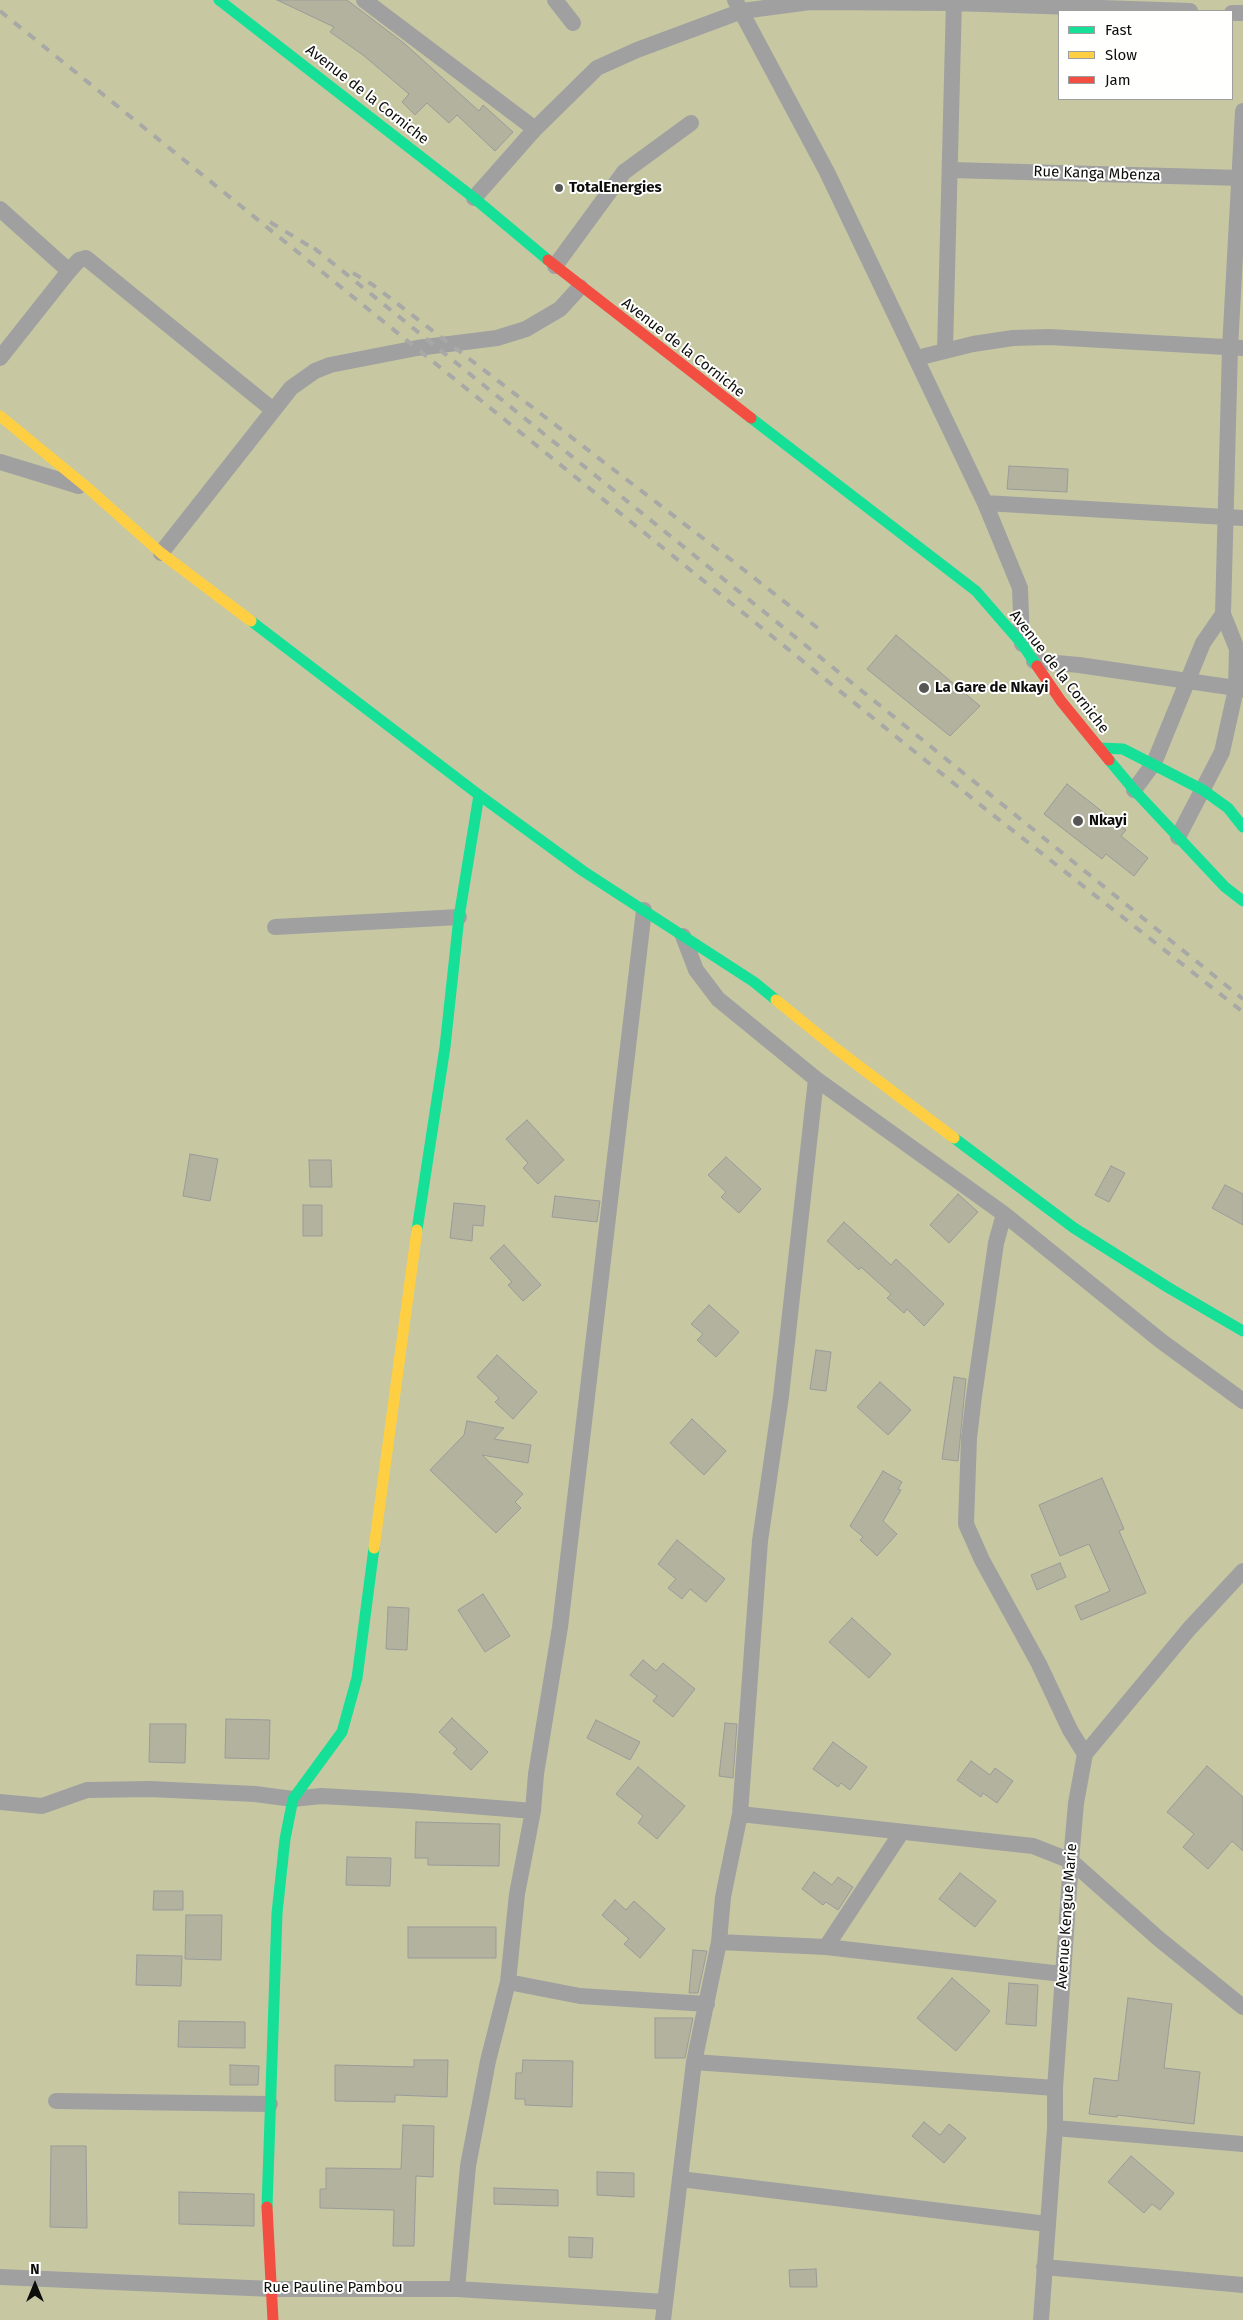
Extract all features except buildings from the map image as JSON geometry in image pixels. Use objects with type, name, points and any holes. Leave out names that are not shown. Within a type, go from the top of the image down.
[{"type":"street","name":"Avenue de la Corniche","points":[[219,0],[474,198],[580,288],[976,591],[1022,644],[1061,701],[1134,790],[1225,887],[1243,901]]},
{"type":"street","points":[[364,0],[535,129]]},
{"type":"street","points":[[555,0],[574,23]]},
{"type":"street","points":[[474,198],[535,129],[597,68],[738,6],[810,2],[954,1],[1166,10]]},
{"type":"street","points":[[945,350],[954,1]]},
{"type":"street","points":[[738,6],[827,172],[985,503],[1020,588],[1022,644]]},
{"type":"street","points":[[1178,837],[1222,752],[1240,689],[1238,649],[1224,614],[1235,518],[1236,348],[1243,110]]},
{"type":"street","points":[[554,266],[624,172],[691,123]]},
{"type":"street","name":"Rue Kanga Mbenza","points":[[950,170],[1241,178]]},
{"type":"street","points":[[0,209],[69,270]]},
{"type":"street","points":[[0,358],[69,270],[78,260],[86,258],[273,410]]},
{"type":"street","points":[[161,553],[291,388],[315,370],[330,365],[417,348],[497,338],[526,330],[560,309],[580,288]]},
{"type":"street","points":[[917,358],[945,350],[1013,338],[1048,337],[1236,348]]},
{"type":"street","points":[[0,416],[89,489],[161,553],[328,678],[479,795],[583,871],[754,982],[835,1048],[1074,1228],[1168,1288],[1243,1331]]},
{"type":"street","points":[[0,462],[30,469],[89,489]]},
{"type":"street","points":[[985,503],[1235,518]]},
{"type":"street","points":[[1134,790],[1154,763],[1203,643],[1224,614]]},
{"type":"street","points":[[1034,661],[1079,665],[1240,689]]},
{"type":"street","name":"Avenue de la Corniche","points":[[1100,748],[1123,748],[1204,790],[1228,808],[1243,827]]},
{"type":"street","points":[[273,2320],[267,2204],[277,1913],[285,1839],[293,1799],[342,1732],[357,1678],[409,1282],[445,1047],[459,917],[479,795]]},
{"type":"street","points":[[458,2289],[468,2166],[488,2061],[508,1982],[517,1894],[533,1811],[536,1774],[562,1618],[644,910]]},
{"type":"street","points":[[275,927],[459,917]]},
{"type":"street","points":[[683,936],[696,970],[718,999],[816,1079],[1004,1214],[1161,1340],[1243,1401]]},
{"type":"street","points":[[663,2320],[694,2062],[719,1942],[723,1897],[740,1814],[760,1542],[781,1396],[816,1079]]},
{"type":"street","points":[[1004,1214],[996,1243],[974,1396],[969,1438],[966,1524],[982,1560],[1039,1664],[1070,1730],[1085,1754]]},
{"type":"street","name":"Avenue Kengue Marie","points":[[1040,2320],[1055,2128],[1055,2088],[1062,1974],[1076,1803],[1085,1754],[1189,1629],[1243,1570]]},
{"type":"street","points":[[0,1802],[42,1806],[87,1790],[107,1789],[223,1792],[293,1799],[321,1796],[533,1811]]},
{"type":"street","points":[[740,1814],[901,1833],[974,1838],[1033,1846],[1071,1861],[1146,1927],[1243,2007]]},
{"type":"street","points":[[826,1947],[901,1833]]},
{"type":"street","points":[[719,1942],[826,1947],[1062,1974]]},
{"type":"street","points":[[508,1982],[580,1996],[707,2004]]},
{"type":"street","points":[[694,2062],[1055,2088]]},
{"type":"street","points":[[56,2101],[270,2104]]},
{"type":"street","points":[[1055,2128],[1243,2144]]},
{"type":"street","points":[[680,2179],[1047,2224]]},
{"type":"street","points":[[1044,2267],[1243,2285]]},
{"type":"street","name":"Rue Pauline Pambou","points":[[0,2277],[272,2289],[458,2289],[665,2302]]},
{"type":"green space","points":[[0,0],[1243,0],[1243,2320],[0,2320]]},
{"type":"railway","points":[[0,11],[983,807],[1243,1012]]},
{"type":"railway","points":[[270,222],[319,252]]},
{"type":"railway","points":[[314,248],[1243,999]]},
{"type":"railway","points":[[353,273],[373,285],[824,633]]},
{"type":"traffic: fast","points":[[219,0],[474,198],[548,260]]},
{"type":"traffic: fast","points":[[751,418],[976,591],[1022,644],[1037,666]]},
{"type":"traffic: fast","points":[[251,621],[479,795],[583,871],[754,982],[776,1000]]},
{"type":"traffic: fast","points":[[1100,748],[1123,749],[1203,790],[1228,808],[1243,827]]},
{"type":"traffic: fast","points":[[1109,760],[1134,790],[1225,887],[1243,901]]},
{"type":"traffic: fast","points":[[417,1230],[445,1047],[459,917],[479,795]]},
{"type":"traffic: fast","points":[[954,1138],[1074,1228],[1169,1288],[1243,1331]]},
{"type":"traffic: fast","points":[[267,2207],[277,1913],[285,1839],[293,1799],[342,1732],[357,1678],[374,1548]]},
{"type":"traffic: slow","points":[[0,416],[89,489],[161,553],[251,621]]},
{"type":"traffic: slow","points":[[776,1000],[835,1048],[954,1138]]},
{"type":"traffic: slow","points":[[374,1548],[417,1230]]},
{"type":"traffic: jam","points":[[548,260],[751,418]]},
{"type":"traffic: jam","points":[[1037,666],[1061,701],[1109,760]]},
{"type":"traffic: jam","points":[[267,2207],[273,2320]]},
{"type":"place","name":"TotalEnergies","points":[[559,188]]},
{"type":"place","name":"La Gare de Nkayi","points":[[924,688]]},
{"type":"place","name":"Nkayi","points":[[1078,821]]}]
